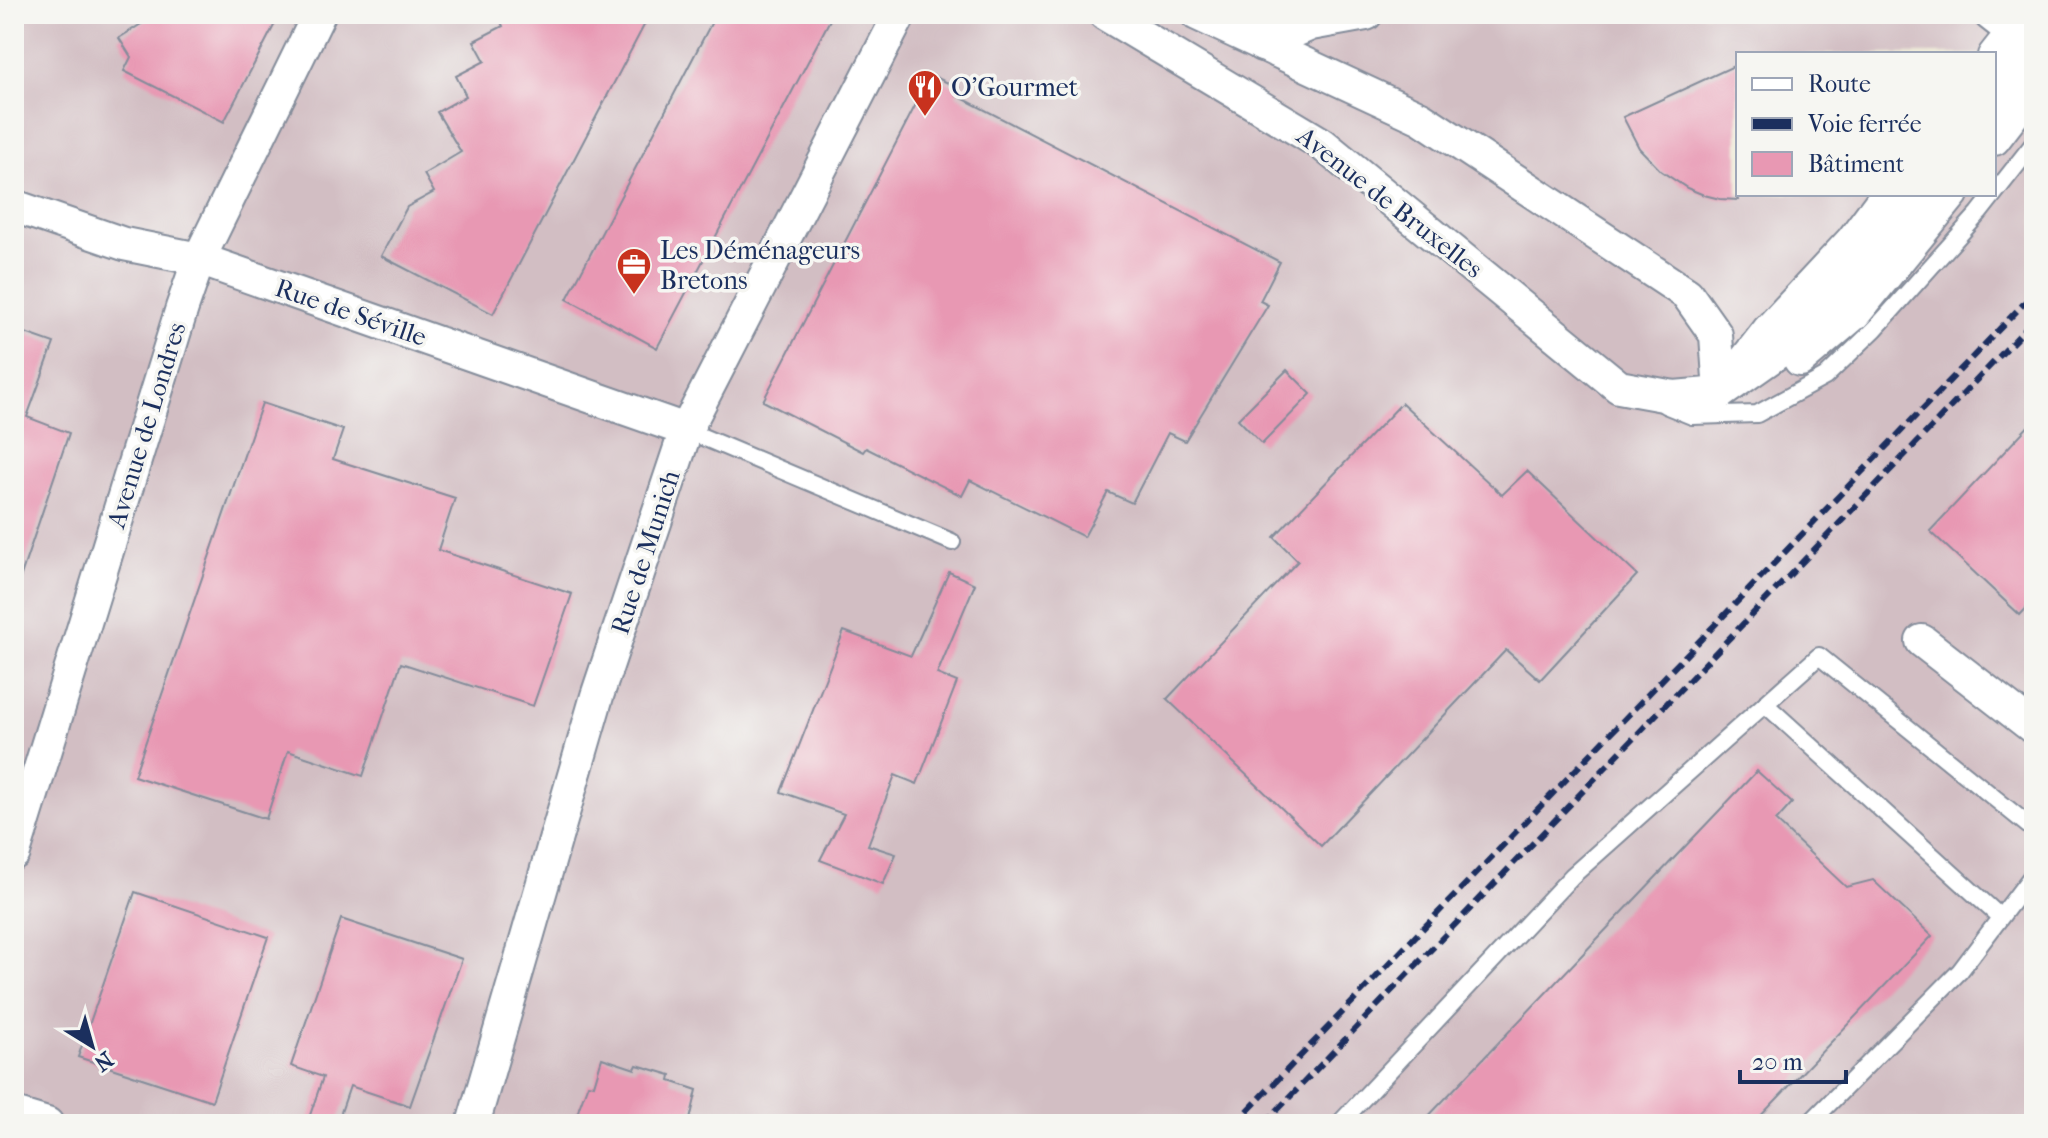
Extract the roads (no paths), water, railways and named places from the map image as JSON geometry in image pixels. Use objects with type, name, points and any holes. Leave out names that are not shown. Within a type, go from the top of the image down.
[{"type":"street","name":"Avenue de Londres","points":[[14,853],[199,259],[319,14]]},
{"type":"street","name":"Rue de Munich","points":[[473,1124],[597,696],[686,430],[900,14]]},
{"type":"street","name":"Avenue de Bruxelles","points":[[1105,14],[1322,144],[1619,387]]},
{"type":"street","points":[[1197,14],[1421,118],[1687,294],[1716,335],[1720,393]]},
{"type":"street","points":[[1262,45],[1311,24],[1366,14]]},
{"type":"street","points":[[1996,91],[2012,32]]},
{"type":"street","points":[[1996,136],[2034,87]]},
{"type":"street","points":[[1720,393],[1768,331],[1852,241],[1886,196]]},
{"type":"street","points":[[1720,393],[1794,341],[1897,228],[1921,196]]},
{"type":"street","points":[[1619,387],[1674,397],[1720,393],[1792,367],[1855,313],[1950,196]]},
{"type":"street","name":"Rue de Séville","points":[[14,206],[124,244],[199,259],[686,430]]},
{"type":"street","points":[[1922,641],[2034,728]]},
{"type":"street","points":[[14,1114],[47,1124]]},
{"type":"lane","points":[[1996,191],[2034,143]]},
{"type":"lane","points":[[1619,387],[1692,416],[1757,414],[1825,377],[1875,329],[1992,196]]},
{"type":"lane","points":[[686,430],[952,542]]},
{"type":"lane","points":[[1339,1124],[1572,876],[1819,656],[2034,830]]},
{"type":"lane","points":[[1765,704],[2000,917]]},
{"type":"lane","points":[[1809,1124],[1960,971],[2034,873]]},
{"type":"railway","points":[[1235,1124],[2034,293]]},
{"type":"railway","points":[[1264,1124],[2034,320]]},
{"type":"place","name":"O'Gourmet","points":[[925,118]]},
{"type":"place","name":"Les Déménageurs Bretons","points":[[634,296]]}]
